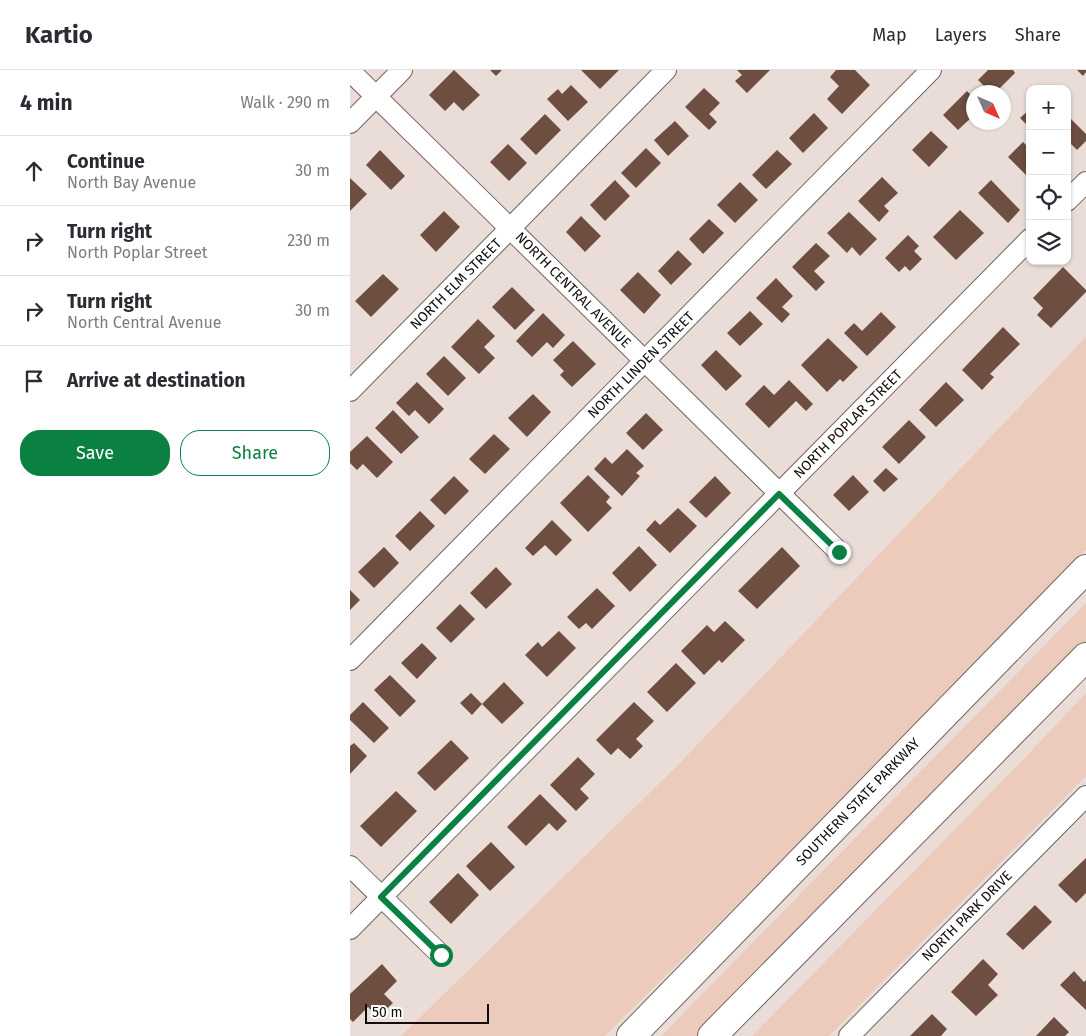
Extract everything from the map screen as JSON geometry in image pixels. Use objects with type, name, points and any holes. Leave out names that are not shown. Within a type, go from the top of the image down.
[{"type":"highway","name":"SOUTHERN STATE PARKWAY","points":[[631,1036],[1086,569]]},
{"type":"highway","points":[[712,1036],[1086,657]]},
{"type":"street","points":[[350,123],[402,70]]},
{"type":"street","name":"NORTH ELM STREET","points":[[350,391],[666,70]]},
{"type":"street","name":"NORTH LINDEN STREET","points":[[350,660],[931,70]]},
{"type":"street","name":"NORTH CENTRAL AVENUE","points":[[350,71],[839,552]]},
{"type":"street","points":[[1071,197],[1086,182]]},
{"type":"street","name":"NORTH POPLAR STREET","points":[[350,929],[1026,243]]},
{"type":"street","name":"NORTH PARK DRIVE","points":[[849,1036],[1086,796]]},
{"type":"street","points":[[350,866],[441,955]]},
{"type":"shaded area","points":[[1086,337],[1086,550],[889,754],[605,1036],[401,1036],[678,765]]},
{"type":"shaded area","points":[[1086,603],[1086,644],[699,1036],[661,1036]]},
{"type":"shaded area","points":[[1086,693],[1086,776],[829,1036],[752,1036],[1015,768]]},
{"type":"building","points":[[454,70],[480,95],[463,111],[454,102],[445,111],[429,95]]},
{"type":"building","points":[[490,70],[502,70],[496,76]]},
{"type":"building","points":[[581,70],[619,70],[600,89]]},
{"type":"building","points":[[737,70],[770,70],[747,93],[735,81],[742,75]]},
{"type":"building","points":[[836,70],[855,70],[870,85],[842,114],[827,99],[839,86],[830,77]]},
{"type":"building","points":[[988,70],[1013,70],[1015,73],[1003,85],[983,85],[978,80]]},
{"type":"building","points":[[1077,70],[1086,70],[1086,72],[1083,76]]},
{"type":"building","points":[[571,85],[588,102],[568,121],[547,99],[558,89],[562,94]]},
{"type":"building","points":[[704,88],[720,103],[709,114],[717,122],[709,130],[685,107]]},
{"type":"building","points":[[966,92],[966,122],[958,130],[943,115]]},
{"type":"building","points":[[814,113],[828,128],[803,153],[789,138]]},
{"type":"building","points":[[1026,113],[1026,124],[1020,118]]},
{"type":"building","points":[[545,114],[561,130],[536,155],[520,139]]},
{"type":"building","points":[[1071,119],[1086,134],[1086,141],[1077,150],[1071,144]]},
{"type":"building","points":[[675,121],[689,136],[668,156],[654,140]]},
{"type":"building","points":[[931,131],[948,147],[929,167],[912,150]]},
{"type":"building","points":[[1023,142],[1026,145],[1026,175],[1008,157]]},
{"type":"building","points":[[508,144],[527,163],[509,181],[490,162]]},
{"type":"building","points":[[646,148],[661,163],[636,188],[621,173]]},
{"type":"building","points":[[380,150],[405,176],[391,190],[366,165]]},
{"type":"building","points":[[777,150],[792,164],[766,189],[752,175]]},
{"type":"building","points":[[882,177],[898,193],[884,206],[889,211],[879,222],[858,201]]},
{"type":"building","points":[[350,178],[367,194],[350,211]]},
{"type":"building","points":[[615,180],[630,196],[605,221],[590,205]]},
{"type":"building","points":[[991,180],[1020,210],[1008,223],[978,193]]},
{"type":"building","points":[[740,182],[758,200],[735,223],[717,205]]},
{"type":"building","points":[[960,210],[984,233],[956,260],[933,237]]},
{"type":"building","points":[[444,211],[460,227],[436,252],[420,235]]},
{"type":"building","points":[[849,212],[877,239],[860,256],[852,247],[847,253],[827,233]]},
{"type":"building","points":[[581,216],[601,236],[585,252],[566,232]]},
{"type":"building","points":[[709,219],[724,233],[703,254],[689,239]]},
{"type":"building","points":[[908,235],[919,246],[914,251],[922,259],[910,271],[905,266],[899,272],[885,258]]},
{"type":"building","points":[[816,243],[830,256],[814,271],[825,282],[816,291],[792,267]]},
{"type":"building","points":[[678,250],[692,264],[671,285],[658,271]]},
{"type":"building","points":[[1063,267],[1086,292],[1051,328],[1037,315],[1043,308],[1033,298]]},
{"type":"building","points":[[638,272],[661,295],[644,314],[620,290]]},
{"type":"building","points":[[383,274],[399,289],[371,317],[355,301]]},
{"type":"building","points":[[776,278],[793,296],[782,307],[790,314],[782,323],[756,298]]},
{"type":"building","points":[[512,287],[535,310],[515,330],[492,307]]},
{"type":"building","points":[[750,311],[763,324],[740,346],[727,333]]},
{"type":"building","points":[[881,312],[896,327],[867,356],[844,333],[854,323],[862,331]]},
{"type":"building","points":[[543,313],[565,335],[553,348],[547,342],[532,357],[516,341]]},
{"type":"building","points":[[478,319],[495,336],[484,347],[495,358],[479,374],[451,347]]},
{"type":"building","points":[[1003,327],[1020,344],[990,374],[994,377],[982,390],[962,370]]},
{"type":"building","points":[[828,338],[858,367],[843,382],[840,379],[827,392],[801,365]]},
{"type":"building","points":[[573,341],[596,364],[572,387],[560,375],[564,371],[553,360]]},
{"type":"building","points":[[716,350],[742,376],[726,391],[701,365]]},
{"type":"building","points":[[444,356],[466,378],[448,396],[426,374]]},
{"type":"building","points":[[789,380],[813,404],[806,411],[796,401],[769,428],[745,404],[764,385],[774,395]]},
{"type":"building","points":[[417,382],[444,409],[429,424],[415,410],[409,416],[396,403]]},
{"type":"building","points":[[946,382],[964,400],[936,427],[919,410]]},
{"type":"building","points":[[533,394],[551,412],[527,437],[508,418]]},
{"type":"building","points":[[393,410],[419,437],[401,454],[375,428]]},
{"type":"building","points":[[646,413],[663,430],[643,450],[626,433]]},
{"type":"building","points":[[909,420],[926,437],[899,464],[882,447]]},
{"type":"building","points":[[494,434],[510,449],[485,474],[469,459]]},
{"type":"building","points":[[367,436],[393,462],[377,478],[363,464],[357,470],[350,463],[350,452]]},
{"type":"building","points":[[627,449],[644,466],[636,473],[640,476],[622,496],[594,469],[605,457],[612,464]]},
{"type":"building","points":[[886,468],[898,479],[884,492],[873,481]]},
{"type":"building","points":[[588,475],[610,497],[606,502],[612,508],[588,532],[560,503]]},
{"type":"building","points":[[853,475],[869,492],[849,511],[833,495]]},
{"type":"building","points":[[454,476],[469,491],[445,515],[430,500]]},
{"type":"building","points":[[715,476],[731,493],[706,518],[689,502]]},
{"type":"building","points":[[678,508],[697,526],[670,553],[646,530],[655,520],[660,525]]},
{"type":"building","points":[[420,511],[435,526],[410,551],[395,536]]},
{"type":"building","points":[[552,520],[572,540],[556,556],[545,545],[533,556],[525,548]]},
{"type":"building","points":[[639,546],[657,565],[630,592],[612,573]]},
{"type":"building","points":[[384,547],[399,563],[374,588],[358,572]]},
{"type":"building","points":[[782,547],[800,566],[757,609],[738,591]]},
{"type":"building","points":[[496,567],[512,584],[486,609],[470,593]]},
{"type":"building","points":[[597,588],[615,606],[592,629],[586,623],[579,629],[567,617]]},
{"type":"building","points":[[350,590],[360,600],[350,610]]},
{"type":"building","points":[[460,604],[475,619],[451,643],[436,628]]},
{"type":"building","points":[[725,621],[745,640],[722,663],[719,660],[704,675],[681,651],[707,625],[714,632]]},
{"type":"building","points":[[559,631],[576,648],[547,677],[525,655],[538,642],[542,647]]},
{"type":"building","points":[[422,643],[437,658],[417,679],[401,663]]},
{"type":"building","points":[[676,663],[696,683],[667,712],[647,692]]},
{"type":"building","points":[[390,675],[416,701],[400,717],[374,690]]},
{"type":"building","points":[[504,682],[524,703],[502,724],[482,704]]},
{"type":"building","points":[[471,693],[482,704],[472,715],[460,703]]},
{"type":"building","points":[[363,702],[389,728],[374,743],[350,720],[350,715]]},
{"type":"building","points":[[634,702],[654,721],[636,739],[643,746],[630,759],[618,748],[611,755],[596,740]]},
{"type":"building","points":[[451,740],[469,758],[435,791],[417,773]]},
{"type":"building","points":[[354,743],[367,756],[350,774],[350,746]]},
{"type":"building","points":[[578,757],[595,774],[580,789],[589,798],[576,811],[550,785]]},
{"type":"building","points":[[396,791],[417,811],[381,847],[360,826]]},
{"type":"building","points":[[540,794],[567,821],[557,831],[549,823],[526,846],[507,827]]},
{"type":"building","points":[[491,842],[515,867],[490,891],[466,866]]},
{"type":"building","points":[[1086,858],[1086,893],[1076,903],[1058,885]]},
{"type":"building","points":[[458,873],[479,895],[451,924],[429,902]]},
{"type":"building","points":[[1035,905],[1052,922],[1023,950],[1006,934]]},
{"type":"building","points":[[983,959],[998,974],[988,985],[998,995],[976,1016],[951,992]]},
{"type":"building","points":[[382,964],[397,981],[384,994],[393,1003],[378,1017],[368,1007],[353,1022],[350,1019],[350,994]]},
{"type":"building","points":[[1074,971],[1084,982],[1086,980],[1086,1010],[1060,985]]},
{"type":"building","points":[[932,1014],[947,1029],[941,1036],[910,1036]]},
{"type":"building","points":[[1054,1017],[1069,1032],[1065,1036],[1036,1036]]},
{"type":"route","points":[[441,955],[381,897],[779,494],[839,552]]}]
